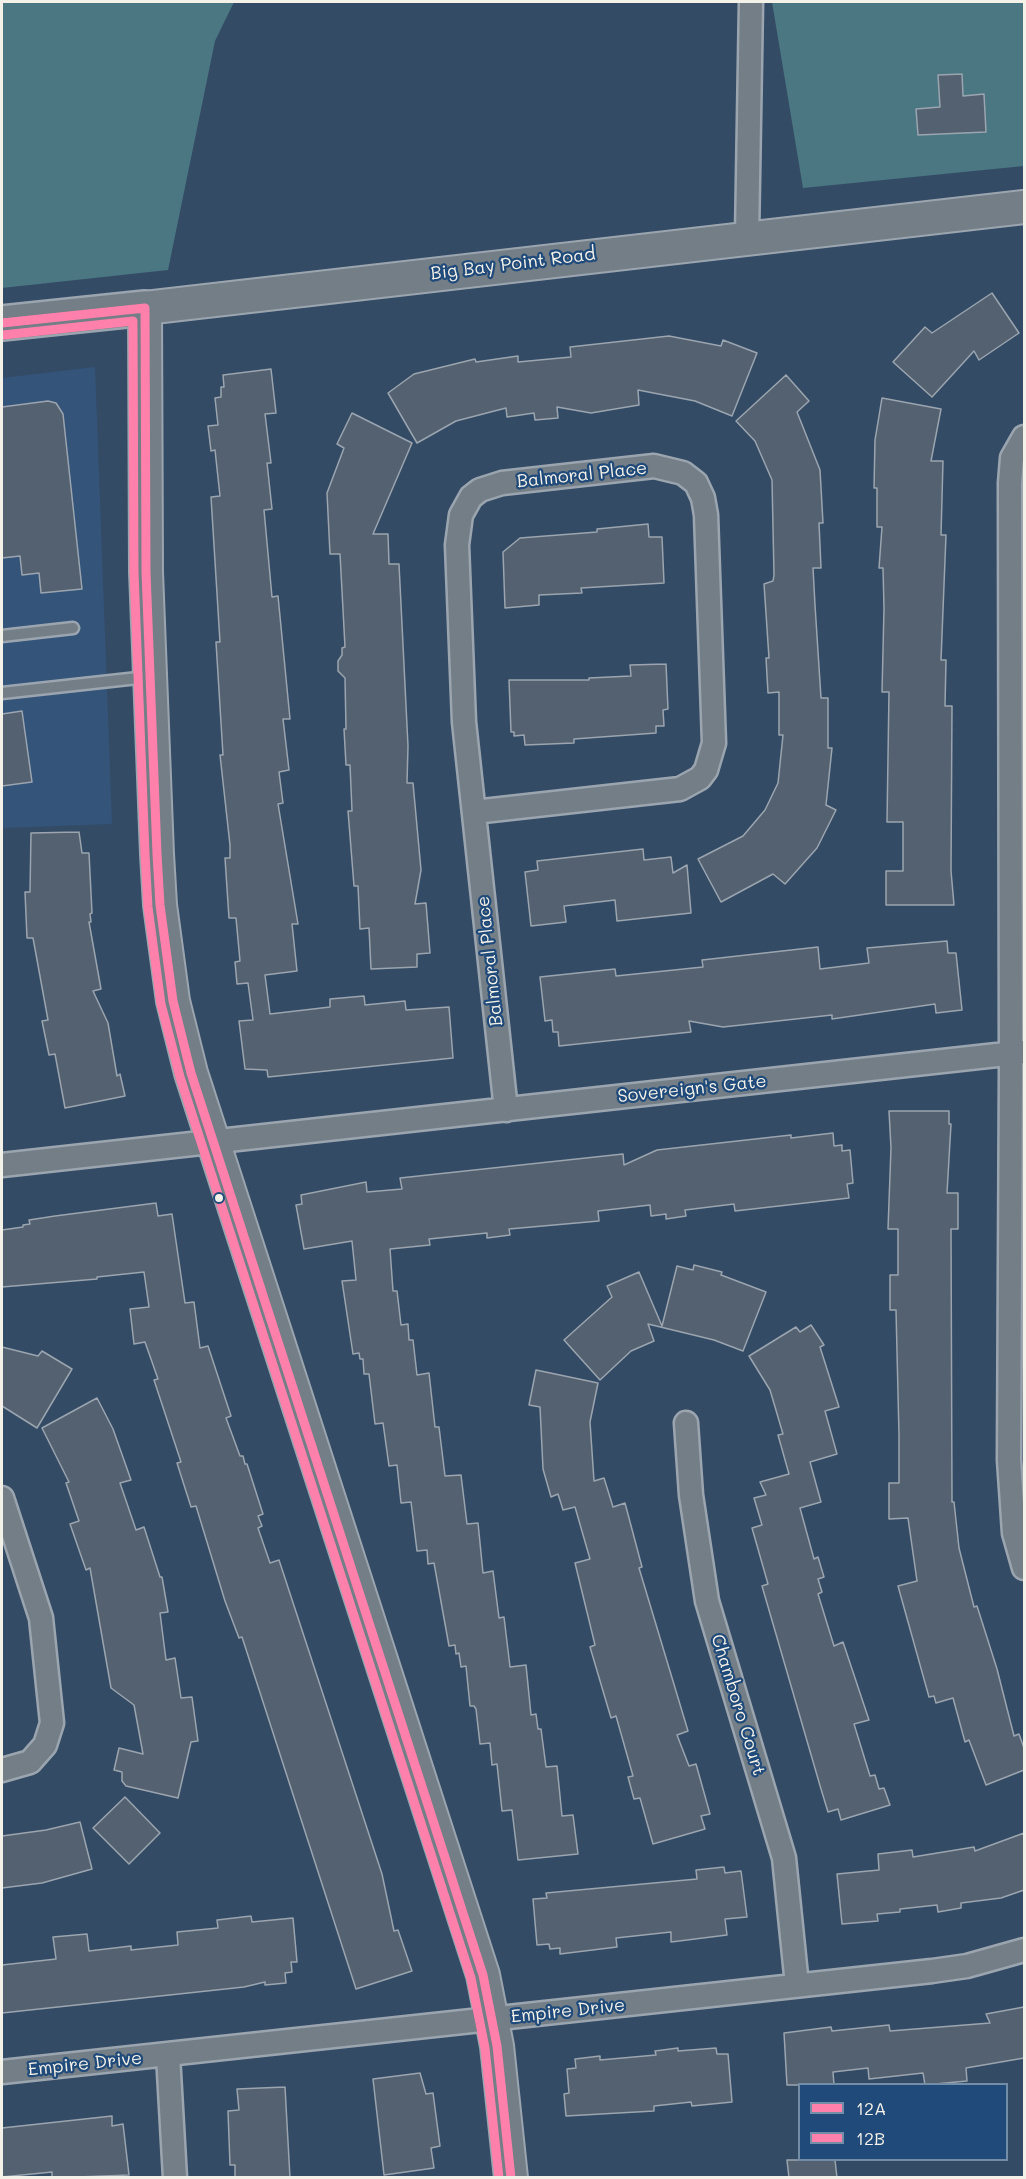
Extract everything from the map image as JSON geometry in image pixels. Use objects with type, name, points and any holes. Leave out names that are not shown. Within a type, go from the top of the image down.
[{"type":"main road","name":"Big Bay Point Road","points":[[2,323],[145,308]]},
{"type":"street","points":[[747,237],[751,2]]},
{"type":"street","name":"Big Bay Point Road","points":[[145,308],[747,237],[1024,207]]},
{"type":"street","points":[[145,308],[146,572],[157,854],[166,956],[173,1001],[191,1073],[483,1975],[492,2019],[511,2178]]},
{"type":"street","points":[[1024,437],[1012,458],[1010,483],[1017,719],[1017,1053],[1009,1481],[1014,1533],[1024,1568]]},
{"type":"street","name":"Balmoral Place","points":[[474,812],[680,789],[700,778],[706,770],[714,743],[706,515],[703,498],[696,483],[683,473],[654,466],[502,483],[480,490],[465,507],[457,529],[464,722],[506,1110]]},
{"type":"street","name":"Sovereign's Gate","points":[[2,1165],[1017,1053]]},
{"type":"street","name":"Chamboro Court","points":[[686,1423],[691,1495],[707,1601],[784,1858],[797,1985]]},
{"type":"street","points":[[2,1498],[40,1618],[52,1723],[45,1745],[30,1762],[2,1770]]},
{"type":"street","name":"Empire Drive","points":[[2,2072],[967,1966],[1024,1950]]},
{"type":"street","points":[[168,2055],[175,2178]]},
{"type":"lane","points":[[2,636],[73,628]]},
{"type":"lane","points":[[2,693],[150,676]]},
{"type":"shaded area","points":[[95,367],[112,824],[2,828],[2,378]]},
{"type":"green space","points":[[2,2],[234,2],[215,41],[168,270],[2,288]]},
{"type":"green space","points":[[772,2],[1024,2],[1024,166],[803,188]]},
{"type":"building","points":[[962,74],[963,96],[984,94],[986,132],[918,135],[916,109],[940,107],[938,75]]},
{"type":"building","points":[[992,293],[1019,333],[979,360],[974,351],[932,397],[893,362],[925,327],[932,333]]},
{"type":"building","points":[[669,336],[721,346],[723,340],[757,353],[732,416],[695,401],[638,390],[639,405],[591,413],[557,407],[558,418],[535,420],[534,413],[507,417],[506,408],[456,421],[417,443],[388,393],[414,374],[475,359],[476,362],[518,356],[518,362],[571,357],[570,347]]},
{"type":"building","points":[[271,369],[276,413],[265,414],[271,463],[267,463],[272,509],[264,510],[272,597],[278,596],[290,719],[283,719],[289,770],[279,772],[283,803],[278,804],[298,924],[292,924],[297,971],[265,975],[270,1014],[330,1007],[330,999],[364,996],[365,1005],[405,1001],[406,1010],[449,1007],[453,1058],[268,1077],[267,1070],[245,1069],[239,1021],[253,1020],[248,983],[237,984],[235,962],[240,961],[236,918],[229,918],[225,858],[230,858],[230,845],[220,755],[223,755],[216,642],[220,642],[211,497],[220,496],[215,450],[211,451],[208,426],[218,425],[215,398],[221,397],[221,387],[224,387],[223,375]]},
{"type":"building","points":[[786,375],[809,401],[797,412],[820,470],[823,523],[819,523],[821,568],[813,568],[821,698],[828,698],[828,748],[832,748],[826,805],[836,810],[817,848],[785,884],[773,874],[721,902],[698,859],[743,836],[765,810],[778,783],[783,735],[779,735],[779,692],[768,693],[766,658],[769,658],[764,584],[773,581],[774,575],[772,480],[755,441],[736,421]]},
{"type":"building","points":[[882,398],[941,409],[931,461],[943,461],[941,535],[946,535],[941,660],[946,660],[945,706],[952,706],[951,871],[954,905],[886,905],[886,871],[903,871],[903,822],[887,822],[889,692],[882,692],[884,609],[883,568],[879,568],[882,527],[877,527],[877,488],[874,488],[875,440]]},
{"type":"building","points":[[48,401],[56,403],[63,414],[82,589],[41,593],[39,573],[22,575],[20,556],[2,558],[2,407]]},
{"type":"building","points":[[352,413],[412,443],[373,534],[388,534],[389,564],[399,564],[408,746],[407,783],[413,783],[421,870],[415,904],[426,903],[430,953],[417,954],[417,967],[371,969],[369,928],[360,929],[358,886],[354,886],[348,811],[352,811],[350,765],[346,765],[344,729],[346,729],[345,678],[338,671],[338,661],[342,655],[342,648],[345,647],[340,554],[330,554],[327,493],[344,448],[337,444]]},
{"type":"building","points":[[648,524],[649,537],[662,537],[664,583],[581,588],[582,593],[539,595],[539,605],[505,608],[503,552],[520,538],[597,532],[597,529]]},
{"type":"building","points":[[666,664],[668,709],[663,710],[664,726],[656,726],[656,733],[574,739],[574,743],[525,745],[524,735],[514,736],[514,732],[511,732],[509,680],[589,680],[589,678],[631,676],[630,665]]},
{"type":"building","points":[[22,711],[32,782],[2,786],[2,714]]},
{"type":"building","points":[[79,832],[82,853],[89,853],[92,913],[90,914],[91,922],[89,922],[101,989],[93,991],[108,1023],[117,1076],[120,1074],[125,1096],[65,1108],[55,1054],[49,1055],[42,1021],[48,1020],[33,938],[27,938],[25,892],[30,892],[31,833]]},
{"type":"building","points":[[643,849],[644,860],[671,857],[673,873],[687,865],[691,913],[617,921],[615,900],[564,906],[566,922],[531,926],[525,872],[538,870],[537,861]]},
{"type":"building","points":[[947,941],[948,953],[956,953],[962,1010],[936,1013],[935,1004],[832,1019],[832,1015],[723,1027],[689,1021],[691,1032],[559,1046],[558,1032],[553,1032],[552,1020],[545,1021],[540,977],[615,969],[616,976],[703,967],[702,960],[818,947],[820,969],[869,963],[867,948]]},
{"type":"building","points":[[889,1111],[949,1111],[949,1124],[951,1124],[947,1193],[958,1193],[958,1229],[951,1229],[952,1502],[954,1502],[959,1548],[974,1607],[977,1606],[997,1669],[1014,1736],[1019,1734],[1024,1748],[1024,1770],[986,1785],[969,1740],[965,1742],[953,1698],[936,1703],[934,1696],[929,1697],[898,1586],[917,1581],[908,1518],[889,1519],[889,1483],[899,1483],[899,1435],[896,1310],[890,1310],[890,1275],[898,1275],[898,1229],[888,1229],[891,1148]]},
{"type":"building","points":[[833,1133],[834,1146],[842,1145],[842,1151],[850,1150],[853,1183],[847,1184],[849,1198],[735,1211],[734,1204],[685,1210],[686,1216],[666,1219],[666,1214],[651,1216],[650,1205],[598,1211],[599,1221],[509,1229],[510,1235],[487,1238],[487,1233],[429,1239],[430,1245],[390,1249],[393,1291],[397,1291],[401,1325],[408,1324],[409,1340],[413,1340],[417,1375],[429,1373],[435,1427],[439,1427],[445,1476],[461,1475],[467,1524],[478,1523],[483,1573],[493,1571],[499,1618],[504,1617],[510,1667],[526,1665],[531,1715],[536,1714],[538,1729],[541,1729],[546,1767],[557,1766],[562,1816],[573,1815],[578,1854],[518,1860],[512,1810],[502,1811],[497,1764],[492,1765],[490,1743],[480,1744],[476,1709],[470,1706],[466,1666],[461,1667],[455,1645],[449,1646],[434,1563],[428,1564],[427,1550],[417,1551],[411,1502],[401,1503],[397,1465],[389,1466],[383,1423],[375,1424],[369,1374],[364,1374],[363,1359],[360,1359],[359,1353],[353,1354],[342,1281],[356,1280],[352,1241],[304,1249],[296,1205],[302,1204],[301,1195],[366,1182],[367,1192],[402,1189],[400,1178],[623,1154],[624,1165],[657,1150],[791,1135],[791,1138]]},
{"type":"building","points":[[156,1203],[158,1216],[172,1214],[185,1303],[194,1302],[200,1348],[208,1346],[231,1416],[226,1418],[240,1456],[243,1456],[247,1464],[263,1514],[258,1516],[262,1526],[258,1528],[270,1563],[279,1560],[382,1874],[394,1931],[398,1930],[412,1971],[356,1989],[242,1637],[239,1638],[225,1601],[196,1506],[191,1507],[177,1463],[181,1462],[154,1380],[158,1379],[145,1342],[134,1344],[130,1309],[149,1307],[144,1272],[97,1277],[97,1279],[2,1287],[2,1230],[23,1227],[23,1225],[30,1224],[29,1220]]},
{"type":"building","points":[[694,1265],[722,1272],[721,1275],[766,1292],[743,1351],[714,1340],[648,1324],[654,1341],[631,1351],[600,1380],[564,1340],[612,1297],[607,1286],[639,1272],[662,1326],[677,1266],[693,1270]]},
{"type":"building","points":[[811,1325],[824,1345],[820,1347],[839,1407],[825,1411],[837,1454],[810,1462],[821,1502],[800,1508],[814,1559],[818,1557],[824,1577],[818,1579],[822,1592],[818,1594],[834,1646],[843,1642],[869,1720],[854,1724],[870,1776],[875,1775],[879,1789],[884,1788],[890,1805],[841,1820],[838,1809],[828,1812],[762,1586],[768,1584],[752,1528],[762,1525],[754,1498],[766,1495],[760,1482],[789,1474],[778,1435],[783,1434],[770,1390],[749,1356],[796,1327],[800,1332]]},
{"type":"building","points":[[2,1347],[38,1356],[42,1351],[72,1369],[37,1428],[2,1406]]},
{"type":"building","points":[[536,1370],[598,1383],[590,1422],[594,1481],[604,1478],[613,1507],[625,1503],[642,1567],[639,1568],[688,1731],[677,1735],[689,1766],[696,1764],[710,1814],[701,1816],[705,1829],[653,1844],[640,1798],[634,1799],[628,1777],[633,1776],[616,1716],[611,1718],[590,1647],[595,1645],[575,1563],[590,1559],[575,1507],[563,1510],[558,1494],[551,1497],[543,1469],[540,1407],[529,1405]]},
{"type":"building","points":[[97,1398],[113,1429],[131,1480],[120,1483],[136,1530],[144,1527],[160,1577],[162,1577],[168,1612],[160,1613],[166,1660],[175,1658],[181,1698],[192,1697],[198,1741],[191,1742],[178,1798],[126,1786],[122,1781],[122,1772],[114,1770],[119,1748],[143,1754],[134,1705],[111,1688],[90,1568],[86,1570],[70,1524],[79,1521],[66,1483],[69,1482],[42,1428]]},
{"type":"building","points":[[125,1797],[160,1833],[129,1864],[93,1828]]},
{"type":"building","points":[[80,1822],[92,1869],[42,1883],[2,1888],[2,1836],[46,1830]]},
{"type":"building","points":[[1024,1833],[1024,1890],[1001,1898],[961,1903],[961,1908],[938,1912],[937,1905],[900,1909],[900,1912],[877,1914],[878,1921],[842,1924],[837,1874],[879,1870],[878,1854],[912,1850],[913,1857],[974,1847],[975,1851]]},
{"type":"building","points":[[724,1867],[725,1873],[741,1871],[747,1917],[725,1919],[727,1935],[671,1942],[671,1932],[616,1938],[617,1947],[560,1954],[560,1948],[550,1949],[549,1944],[537,1945],[533,1899],[547,1898],[546,1893],[697,1879],[696,1870]]},
{"type":"building","points":[[251,1916],[252,1922],[293,1918],[297,1962],[291,1962],[292,1972],[285,1973],[286,1983],[265,1985],[265,1982],[244,1987],[2,2013],[2,1965],[56,1959],[53,1937],[87,1934],[89,1951],[131,1946],[131,1950],[178,1945],[177,1932],[218,1928],[217,1920]]},
{"type":"building","points":[[1024,2007],[1024,2058],[966,2068],[967,2081],[925,2083],[923,2073],[869,2079],[868,2068],[833,2072],[834,2083],[787,2085],[784,2033],[831,2027],[832,2031],[889,2025],[890,2031],[990,2023],[986,2014]]},
{"type":"building","points":[[678,2048],[678,2051],[716,2048],[717,2054],[728,2054],[732,2102],[692,2106],[691,2102],[654,2106],[654,2111],[566,2116],[564,2094],[569,2093],[567,2069],[576,2068],[575,2059],[600,2056],[600,2060],[656,2055],[655,2051]]},
{"type":"building","points":[[420,2073],[426,2094],[433,2093],[440,2146],[431,2148],[434,2168],[384,2175],[373,2079]]},
{"type":"building","points":[[285,2087],[290,2178],[235,2178],[235,2165],[230,2165],[228,2111],[239,2110],[237,2089]]},
{"type":"building","points":[[112,2116],[112,2126],[123,2124],[129,2175],[52,2178],[52,2172],[2,2177],[2,2128]]},
{"type":"building","points":[[787,2160],[835,2161],[837,2178],[789,2178]]},
{"type":"transit line","name":"12A","points":[[2,323],[145,308],[146,572],[157,854],[160,905],[173,1001],[191,1073],[483,1975],[497,2046],[511,2178]]},
{"type":"transit line","name":"12B","points":[[3,335],[133,321],[134,572],[145,854],[148,907],[161,1004],[180,1077],[471,1978],[485,2048],[499,2178]]}]
